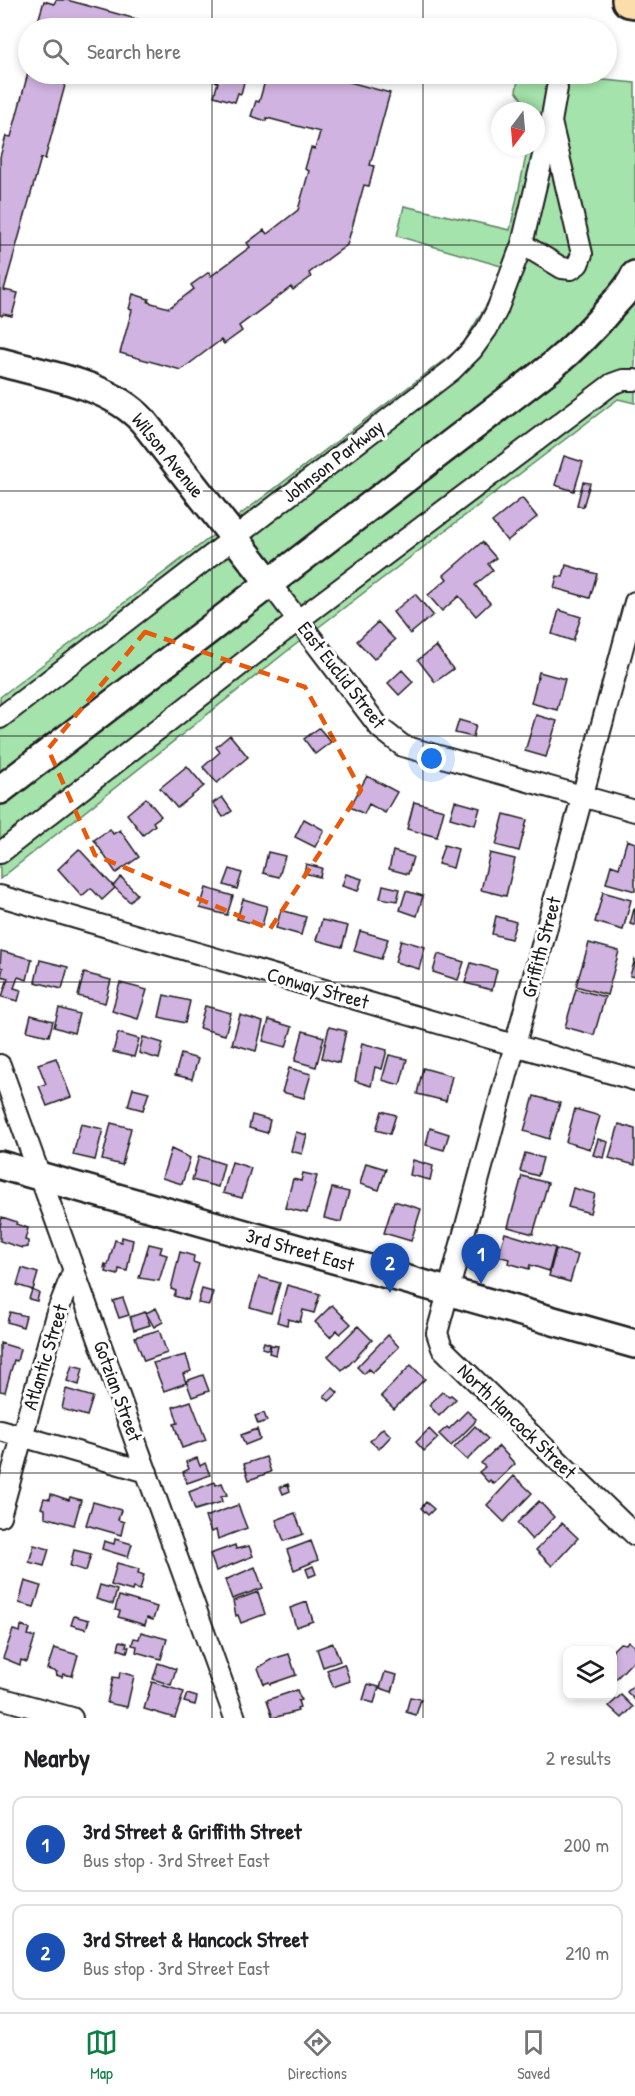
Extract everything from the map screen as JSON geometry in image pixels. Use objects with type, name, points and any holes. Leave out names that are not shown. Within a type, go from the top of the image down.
[{"type":"highway","points":[[629,0],[635,1]]},
{"type":"street","name":"Johnson Parkway","points":[[0,718],[452,370],[472,350],[487,330],[522,244],[557,88]]},
{"type":"street","points":[[522,244],[562,268],[571,268],[578,264],[582,254],[551,122]]},
{"type":"street","points":[[0,790],[576,347],[626,302],[635,275]]},
{"type":"street","name":"Wilson Avenue","points":[[0,362],[93,388],[110,395],[126,406],[143,422],[269,582]]},
{"type":"street","points":[[0,853],[299,621],[612,384],[622,380],[635,380]]},
{"type":"street","name":"East Euclid Street","points":[[269,582],[380,728],[403,746],[635,812]]},
{"type":"street","name":"Griffith Street","points":[[447,1292],[635,602]]},
{"type":"street","name":"Conway Street","points":[[0,896],[635,1080]]},
{"type":"street","name":"Gotzian Street","points":[[0,1065],[235,1718]]},
{"type":"street","name":"3rd Street East","points":[[0,1165],[635,1344]]},
{"type":"street","name":"Atlantic Street","points":[[0,1516],[56,1315],[74,1269]]},
{"type":"street","name":"North Hancock Street","points":[[447,1292],[437,1333],[442,1348],[635,1535]]},
{"type":"street","points":[[0,1430],[147,1472]]},
{"type":"street","points":[[0,1698],[72,1718]]},
{"type":"highlighted area","points":[[145,632],[305,687],[361,790],[270,929],[95,855],[48,749]]},
{"type":"green space","points":[[617,81],[635,83],[635,403],[618,399],[286,652],[0,879],[0,697],[461,347],[490,299],[501,266],[397,236],[404,206],[510,230],[526,156],[545,156],[545,102],[524,102],[516,91],[517,84],[617,84]]},
{"type":"building","points":[[56,0],[67,0],[133,18],[39,18],[44,1],[54,4]]},
{"type":"building","points":[[25,84],[65,84],[45,159],[41,158],[4,290],[18,293],[12,316],[3,314],[2,316],[0,315],[0,157],[6,136],[11,137]]},
{"type":"building","points":[[217,84],[244,84],[241,94],[238,93],[235,102],[214,96]]},
{"type":"building","points":[[264,84],[357,84],[390,93],[370,165],[374,166],[369,186],[364,185],[347,245],[309,273],[311,277],[293,290],[291,287],[239,326],[242,331],[224,344],[221,340],[181,370],[120,353],[132,310],[129,309],[133,294],[149,299],[148,302],[169,308],[194,289],[191,285],[209,272],[211,276],[250,247],[247,243],[264,230],[267,234],[298,210],[309,171],[305,169],[311,148],[315,149],[320,132],[251,116],[256,101],[259,102]]},
{"type":"building","points":[[564,456],[583,462],[574,491],[555,485]]},
{"type":"building","points":[[583,482],[590,483],[583,507],[577,505]]},
{"type":"building","points":[[522,498],[537,517],[507,541],[492,522]]},
{"type":"building","points":[[482,542],[496,558],[488,564],[493,570],[475,585],[490,603],[476,616],[459,596],[442,611],[428,595],[447,579],[444,575]]},
{"type":"building","points":[[566,565],[597,574],[590,598],[554,588],[557,576],[563,577]]},
{"type":"building","points":[[415,594],[433,615],[410,634],[393,612]]},
{"type":"building","points":[[559,610],[581,617],[573,641],[552,634]]},
{"type":"building","points":[[378,622],[395,640],[374,659],[357,641]]},
{"type":"building","points":[[436,646],[453,669],[435,682],[418,660]]},
{"type":"building","points":[[402,670],[413,682],[399,695],[388,683]]},
{"type":"building","points":[[539,672],[565,679],[557,710],[531,703]]},
{"type":"building","points":[[536,715],[557,721],[546,757],[525,751]]},
{"type":"building","points":[[459,720],[476,725],[473,737],[455,733]]},
{"type":"building","points":[[319,728],[331,742],[315,754],[304,739]]},
{"type":"building","points":[[230,735],[248,757],[217,783],[203,767],[220,752],[216,747]]},
{"type":"building","points":[[187,766],[204,786],[177,808],[160,788]]},
{"type":"building","points":[[367,776],[397,792],[385,813],[369,804],[364,814],[350,807]]},
{"type":"building","points":[[222,797],[232,811],[223,817],[213,803]]},
{"type":"building","points":[[146,798],[161,816],[153,822],[155,825],[143,835],[127,814]]},
{"type":"building","points":[[455,801],[480,808],[475,825],[450,818]]},
{"type":"building","points":[[414,802],[444,810],[437,837],[407,829]]},
{"type":"building","points":[[504,814],[527,820],[519,851],[496,845]]},
{"type":"building","points":[[304,819],[324,830],[315,847],[295,837]]},
{"type":"building","points":[[110,829],[113,834],[120,830],[139,857],[116,873],[94,840]]},
{"type":"building","points":[[627,840],[635,843],[635,891],[606,883],[611,865],[619,868]]},
{"type":"building","points":[[444,845],[458,849],[453,868],[438,864]]},
{"type":"building","points":[[79,849],[115,888],[102,900],[91,888],[82,896],[58,869]]},
{"type":"building","points":[[393,851],[413,857],[408,874],[389,869]]},
{"type":"building","points":[[268,852],[285,856],[279,877],[263,873]]},
{"type":"building","points":[[490,853],[515,859],[506,896],[481,890]]},
{"type":"building","points":[[306,864],[322,868],[320,877],[304,873]]},
{"type":"building","points":[[230,869],[242,873],[237,889],[224,885]]},
{"type":"building","points":[[346,874],[362,879],[358,891],[342,886]]},
{"type":"building","points":[[121,877],[137,894],[130,902],[113,886]]},
{"type":"building","points":[[383,885],[400,889],[397,901],[380,898]]},
{"type":"building","points":[[206,888],[233,896],[227,915],[200,908]]},
{"type":"building","points":[[406,891],[423,896],[417,916],[400,910]]},
{"type":"building","points":[[603,892],[631,900],[623,930],[595,922]]},
{"type":"building","points":[[243,899],[267,906],[262,926],[237,919]]},
{"type":"building","points":[[635,909],[635,925],[630,924]]},
{"type":"building","points":[[281,910],[306,917],[301,935],[276,928]]},
{"type":"building","points":[[496,916],[516,922],[511,939],[492,934]]},
{"type":"building","points":[[322,920],[348,926],[342,947],[316,940]]},
{"type":"building","points":[[360,931],[388,939],[381,959],[354,951]]},
{"type":"building","points":[[401,940],[425,947],[419,969],[395,962]]},
{"type":"building","points":[[589,943],[619,951],[607,995],[576,986]]},
{"type":"building","points":[[1,951],[32,959],[27,980],[18,977],[14,988],[21,990],[18,1001],[2,997],[8,978],[1,976],[3,968],[0,967]]},
{"type":"building","points":[[438,954],[464,962],[458,980],[433,972]]},
{"type":"building","points":[[635,959],[635,977],[630,976]]},
{"type":"building","points":[[40,960],[68,967],[62,989],[35,982]]},
{"type":"building","points":[[471,963],[497,970],[492,990],[465,983]]},
{"type":"building","points":[[84,973],[111,980],[105,1003],[78,996]]},
{"type":"building","points":[[120,983],[147,990],[138,1019],[112,1011]]},
{"type":"building","points":[[576,989],[605,997],[594,1035],[565,1027]]},
{"type":"building","points":[[164,995],[190,1001],[185,1023],[159,1017]]},
{"type":"building","points":[[205,1006],[231,1013],[225,1035],[199,1028]]},
{"type":"building","points":[[59,1008],[79,1014],[74,1033],[54,1027]]},
{"type":"building","points":[[31,1015],[53,1021],[49,1036],[27,1031]]},
{"type":"building","points":[[240,1015],[263,1022],[256,1051],[232,1044]]},
{"type":"building","points":[[269,1020],[292,1027],[286,1047],[263,1041]]},
{"type":"building","points":[[329,1027],[346,1031],[339,1063],[322,1058]]},
{"type":"building","points":[[303,1031],[324,1037],[316,1067],[295,1061]]},
{"type":"building","points":[[118,1033],[139,1039],[134,1057],[113,1052]]},
{"type":"building","points":[[143,1037],[163,1043],[159,1059],[139,1053]]},
{"type":"building","points":[[362,1043],[387,1050],[382,1069],[375,1067],[371,1086],[355,1081]]},
{"type":"building","points":[[181,1054],[198,1059],[192,1079],[175,1075]]},
{"type":"building","points":[[389,1055],[407,1059],[400,1085],[382,1080]]},
{"type":"building","points":[[56,1058],[71,1097],[47,1106],[39,1086],[46,1084],[38,1064]]},
{"type":"building","points":[[289,1068],[311,1074],[304,1098],[282,1092]]},
{"type":"building","points":[[423,1068],[452,1076],[446,1101],[417,1094]]},
{"type":"building","points":[[133,1088],[149,1092],[143,1110],[128,1106]]},
{"type":"building","points":[[534,1096],[560,1103],[549,1139],[524,1131]]},
{"type":"building","points":[[575,1109],[600,1116],[590,1149],[566,1142]]},
{"type":"building","points":[[382,1111],[396,1115],[390,1134],[376,1130]]},
{"type":"building","points":[[252,1115],[270,1120],[267,1133],[249,1128]]},
{"type":"building","points":[[111,1123],[131,1128],[122,1165],[102,1160]]},
{"type":"building","points":[[81,1124],[103,1129],[95,1160],[73,1155]]},
{"type":"building","points":[[619,1124],[635,1129],[635,1165],[609,1158]]},
{"type":"building","points":[[430,1128],[449,1134],[444,1150],[426,1145]]},
{"type":"building","points":[[296,1132],[307,1135],[302,1154],[291,1151]]},
{"type":"building","points":[[598,1139],[608,1142],[604,1158],[593,1155]]},
{"type":"building","points":[[171,1149],[190,1158],[182,1184],[162,1178]]},
{"type":"building","points":[[525,1153],[543,1158],[538,1176],[520,1171]]},
{"type":"building","points":[[199,1156],[224,1164],[218,1187],[192,1180]]},
{"type":"building","points":[[413,1160],[433,1166],[430,1180],[410,1175]]},
{"type":"building","points":[[232,1162],[251,1168],[242,1198],[223,1193]]},
{"type":"building","points":[[366,1163],[386,1169],[379,1190],[360,1184]]},
{"type":"building","points":[[303,1173],[317,1176],[307,1213],[285,1208],[293,1179],[301,1181]]},
{"type":"building","points":[[522,1176],[548,1183],[533,1234],[508,1227]]},
{"type":"building","points":[[332,1188],[349,1192],[341,1222],[324,1218]]},
{"type":"building","points":[[573,1188],[595,1194],[590,1213],[568,1207]]},
{"type":"building","points":[[394,1201],[421,1209],[411,1241],[384,1233]]},
{"type":"building","points":[[2,1217],[28,1228],[25,1240],[28,1241],[28,1247],[22,1248],[0,1241]]},
{"type":"building","points":[[505,1233],[555,1248],[549,1271],[530,1265],[529,1269],[508,1263],[509,1259],[498,1256]]},
{"type":"building","points":[[122,1237],[133,1240],[127,1271],[119,1269],[118,1275],[106,1272],[105,1264],[108,1265],[115,1240],[121,1242]]},
{"type":"building","points":[[149,1244],[162,1247],[160,1253],[167,1255],[159,1281],[139,1278]]},
{"type":"building","points":[[556,1249],[578,1255],[570,1282],[549,1276]]},
{"type":"building","points":[[180,1252],[194,1256],[193,1262],[199,1264],[188,1300],[174,1296],[176,1291],[171,1289]]},
{"type":"building","points":[[22,1268],[38,1273],[33,1290],[17,1285]]},
{"type":"building","points":[[259,1277],[280,1283],[271,1313],[250,1307]]},
{"type":"building","points":[[287,1285],[320,1294],[314,1313],[303,1310],[300,1322],[288,1319],[287,1325],[277,1322]]},
{"type":"building","points":[[202,1289],[213,1292],[209,1305],[198,1303]]},
{"type":"building","points":[[32,1290],[39,1293],[37,1301],[29,1299]]},
{"type":"building","points":[[123,1298],[129,1315],[119,1318],[113,1301]]},
{"type":"building","points":[[332,1305],[351,1324],[340,1334],[337,1330],[330,1337],[315,1322]]},
{"type":"building","points":[[156,1308],[163,1322],[154,1327],[146,1313]]},
{"type":"building","points":[[10,1312],[26,1316],[23,1327],[7,1322]]},
{"type":"building","points":[[145,1312],[150,1325],[134,1330],[130,1317]]},
{"type":"building","points":[[358,1326],[372,1340],[342,1370],[328,1356]]},
{"type":"building","points":[[159,1330],[167,1353],[144,1361],[135,1337]]},
{"type":"building","points":[[388,1335],[399,1347],[372,1373],[369,1369],[364,1374],[357,1367]]},
{"type":"building","points":[[264,1342],[270,1344],[269,1350],[262,1348]]},
{"type":"building","points":[[0,1343],[20,1349],[17,1361],[14,1360],[5,1392],[0,1391]]},
{"type":"building","points":[[271,1345],[278,1346],[276,1355],[269,1353]]},
{"type":"building","points":[[186,1355],[191,1371],[183,1374],[186,1383],[164,1391],[153,1363]]},
{"type":"building","points":[[72,1365],[83,1368],[79,1385],[67,1381]]},
{"type":"building","points":[[411,1365],[425,1379],[394,1409],[381,1396]]},
{"type":"building","points":[[203,1375],[209,1391],[192,1397],[186,1381]]},
{"type":"building","points":[[333,1388],[338,1393],[329,1401],[324,1396]]},
{"type":"building","points":[[66,1389],[93,1397],[87,1416],[62,1409]]},
{"type":"building","points":[[442,1392],[456,1399],[439,1416],[429,1405]]},
{"type":"building","points":[[191,1401],[206,1440],[182,1448],[174,1424],[178,1423],[173,1407]]},
{"type":"building","points":[[467,1411],[476,1419],[451,1446],[439,1434],[447,1427],[449,1429]]},
{"type":"building","points":[[264,1413],[267,1421],[258,1424],[255,1416]]},
{"type":"building","points":[[475,1426],[488,1439],[467,1460],[454,1448]]},
{"type":"building","points":[[383,1428],[391,1436],[379,1449],[370,1441]]},
{"type":"building","points":[[257,1429],[260,1439],[245,1445],[241,1435]]},
{"type":"building","points":[[429,1429],[438,1438],[424,1451],[416,1442]]},
{"type":"building","points":[[499,1446],[515,1464],[494,1484],[490,1480],[488,1482],[479,1472],[485,1467],[481,1463]]},
{"type":"building","points":[[266,1457],[271,1472],[249,1480],[244,1464]]},
{"type":"building","points":[[197,1458],[200,1466],[205,1463],[210,1475],[187,1483],[183,1472],[189,1469],[186,1462]]},
{"type":"building","points":[[514,1476],[532,1493],[504,1522],[487,1505]]},
{"type":"building","points":[[215,1482],[216,1485],[222,1483],[227,1495],[221,1497],[222,1502],[195,1510],[189,1492]]},
{"type":"building","points":[[288,1484],[290,1491],[283,1494],[280,1487]]},
{"type":"building","points":[[51,1494],[69,1500],[70,1497],[81,1500],[74,1525],[45,1517],[45,1509],[41,1508],[44,1498],[50,1499]]},
{"type":"building","points":[[539,1501],[554,1517],[532,1540],[517,1523]]},
{"type":"building","points":[[93,1502],[121,1510],[118,1520],[124,1522],[121,1535],[86,1525]]},
{"type":"building","points":[[426,1502],[434,1509],[428,1515],[421,1508]]},
{"type":"building","points":[[238,1505],[247,1528],[218,1539],[216,1530],[211,1532],[205,1517]]},
{"type":"building","points":[[295,1513],[303,1534],[284,1541],[276,1520]]},
{"type":"building","points":[[562,1523],[578,1538],[552,1566],[536,1550]]},
{"type":"building","points":[[115,1539],[132,1544],[128,1557],[102,1549],[104,1541],[114,1544]]},
{"type":"building","points":[[311,1541],[318,1560],[294,1570],[287,1550]]},
{"type":"building","points":[[34,1545],[49,1549],[44,1566],[29,1562]]},
{"type":"building","points":[[235,1545],[236,1549],[249,1546],[253,1556],[216,1571],[210,1554]]},
{"type":"building","points":[[74,1550],[91,1554],[86,1571],[70,1566]]},
{"type":"building","points":[[117,1563],[139,1569],[138,1573],[144,1575],[140,1590],[133,1588],[132,1591],[111,1585]]},
{"type":"building","points":[[313,1566],[316,1574],[309,1577],[306,1569]]},
{"type":"building","points":[[255,1567],[263,1588],[232,1599],[225,1580]]},
{"type":"building","points":[[25,1581],[41,1586],[34,1607],[19,1603]]},
{"type":"building","points":[[100,1585],[117,1590],[113,1604],[96,1599]]},
{"type":"building","points":[[258,1592],[265,1614],[241,1623],[238,1615],[236,1616],[233,1601]]},
{"type":"building","points":[[119,1596],[157,1607],[153,1620],[147,1618],[145,1625],[118,1617],[120,1611],[115,1610]]},
{"type":"building","points":[[307,1602],[313,1621],[296,1627],[290,1608]]},
{"type":"building","points":[[74,1616],[89,1620],[86,1629],[71,1625]]},
{"type":"building","points":[[21,1626],[30,1629],[28,1635],[35,1637],[27,1662],[21,1660],[20,1665],[3,1658],[13,1630],[20,1632]]},
{"type":"building","points":[[141,1632],[167,1639],[161,1659],[136,1652],[137,1646],[132,1645],[133,1641],[134,1638],[139,1639]]},
{"type":"building","points":[[120,1641],[127,1643],[126,1646],[129,1647],[127,1652],[118,1649]]},
{"type":"building","points":[[628,1641],[635,1647],[635,1659],[617,1678],[617,1646],[620,1643],[626,1644]]},
{"type":"building","points":[[333,1643],[340,1661],[323,1667],[317,1649]]},
{"type":"building","points":[[54,1648],[78,1655],[72,1676],[63,1674],[62,1677],[56,1675],[57,1672],[47,1669]]},
{"type":"building","points":[[289,1654],[296,1675],[264,1684],[258,1668],[272,1659]]},
{"type":"building","points":[[158,1663],[176,1669],[171,1685],[153,1679]]},
{"type":"building","points":[[344,1664],[350,1681],[333,1687],[327,1670]]},
{"type":"building","points":[[120,1672],[134,1676],[127,1707],[107,1703],[113,1677],[119,1678]]},
{"type":"building","points":[[385,1672],[397,1675],[392,1692],[380,1688]]},
{"type":"building","points":[[152,1682],[184,1692],[175,1718],[144,1709]]},
{"type":"building","points":[[368,1684],[379,1687],[374,1703],[363,1700]]},
{"type":"building","points":[[633,1686],[635,1688],[635,1700],[627,1692]]},
{"type":"building","points":[[297,1690],[301,1700],[298,1701],[300,1707],[297,1708],[298,1711],[273,1718],[267,1700]]},
{"type":"building","points":[[187,1694],[197,1697],[195,1705],[184,1702]]},
{"type":"building","points":[[621,1695],[633,1707],[622,1718],[609,1706]]},
{"type":"building","points":[[410,1697],[421,1699],[416,1715],[406,1712]]},
{"type":"place","name":"3rd Street & Griffith Street","points":[[481,1284]]},
{"type":"place","name":"3rd Street & Hancock Street","points":[[390,1293]]}]
